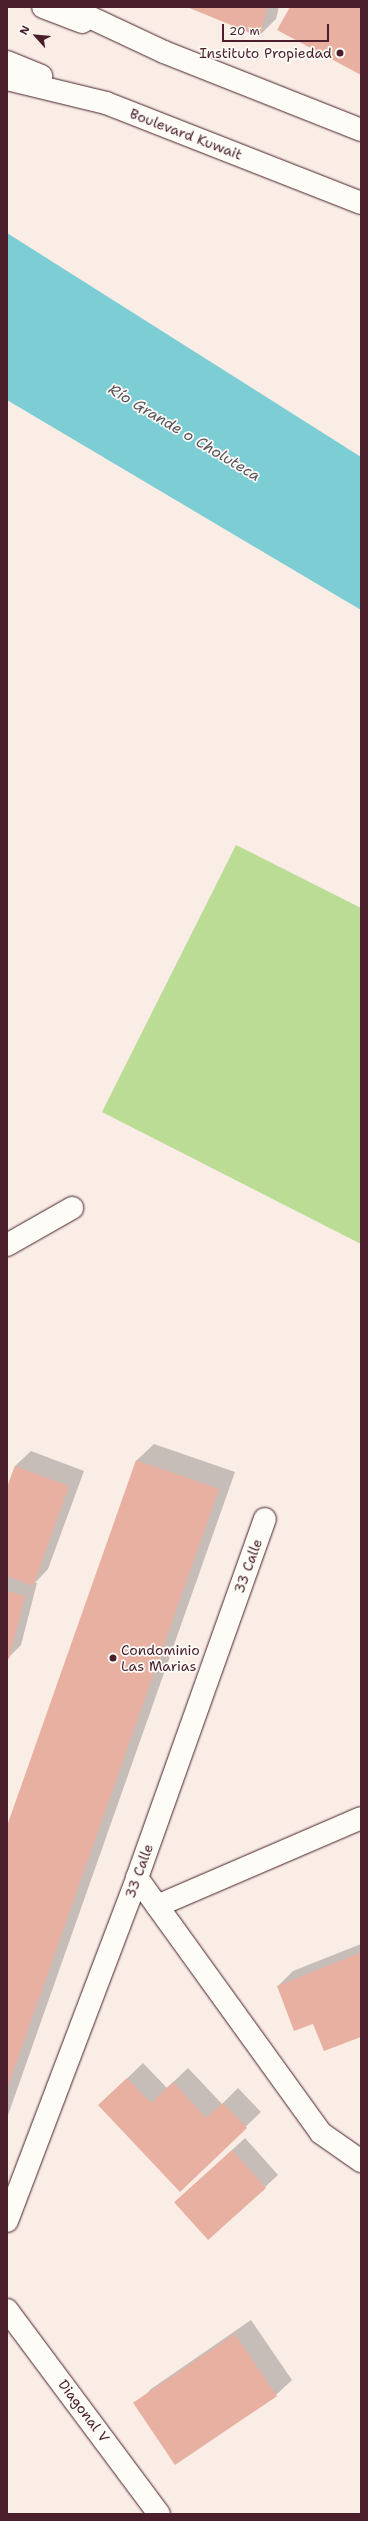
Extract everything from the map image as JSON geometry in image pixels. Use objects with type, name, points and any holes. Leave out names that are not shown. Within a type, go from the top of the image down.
[{"type":"street","points":[[42,7],[164,52],[361,130]]},
{"type":"street","points":[[68,7],[164,52]]},
{"type":"street","points":[[7,62],[106,103]]},
{"type":"street","name":"Boulevard Kuwait","points":[[7,79],[106,103],[361,203]]},
{"type":"street","points":[[7,1244],[72,1208]]},
{"type":"street","name":"33 Calle","points":[[7,2221],[137,1878],[265,1519]]},
{"type":"street","points":[[158,1906],[361,1818]]},
{"type":"street","points":[[137,1878],[321,2133],[361,2161]]},
{"type":"street","name":"Diagonal V","points":[[7,2310],[159,2514]]},
{"type":"green space","points":[[236,845],[361,908],[361,1244],[102,1112]]},
{"type":"water","name":"Río Grande o Choluteca","points":[[7,233],[361,457],[361,610],[7,400]]},
{"type":"building","points":[[187,7],[267,7],[260,37]]},
{"type":"building","name":"Instituto Propiedad","points":[[290,7],[361,7],[361,75],[277,30]]},
{"type":"building","name":"Condominio Las Marias","points":[[136,1460],[219,1489],[7,2089],[7,1826]]},
{"type":"building","points":[[15,1466],[69,1486],[33,1586],[7,1576],[7,1487]]},
{"type":"building","points":[[7,1591],[25,1596],[9,1659],[7,1658]]},
{"type":"building","points":[[360,1953],[361,2037],[324,2051],[313,2024],[294,2031],[277,1986]]},
{"type":"building","points":[[127,2078],[151,2103],[173,2082],[206,2118],[223,2103],[247,2128],[180,2192],[98,2105]]},
{"type":"building","points":[[232,2150],[266,2188],[208,2240],[174,2202]]},
{"type":"building","points":[[235,2334],[277,2396],[175,2465],[133,2403]]},
{"type":"place","name":"Instituto Propiedad","points":[[340,53]]},
{"type":"place","name":"Condominio Las Marias","points":[[113,1658]]}]
